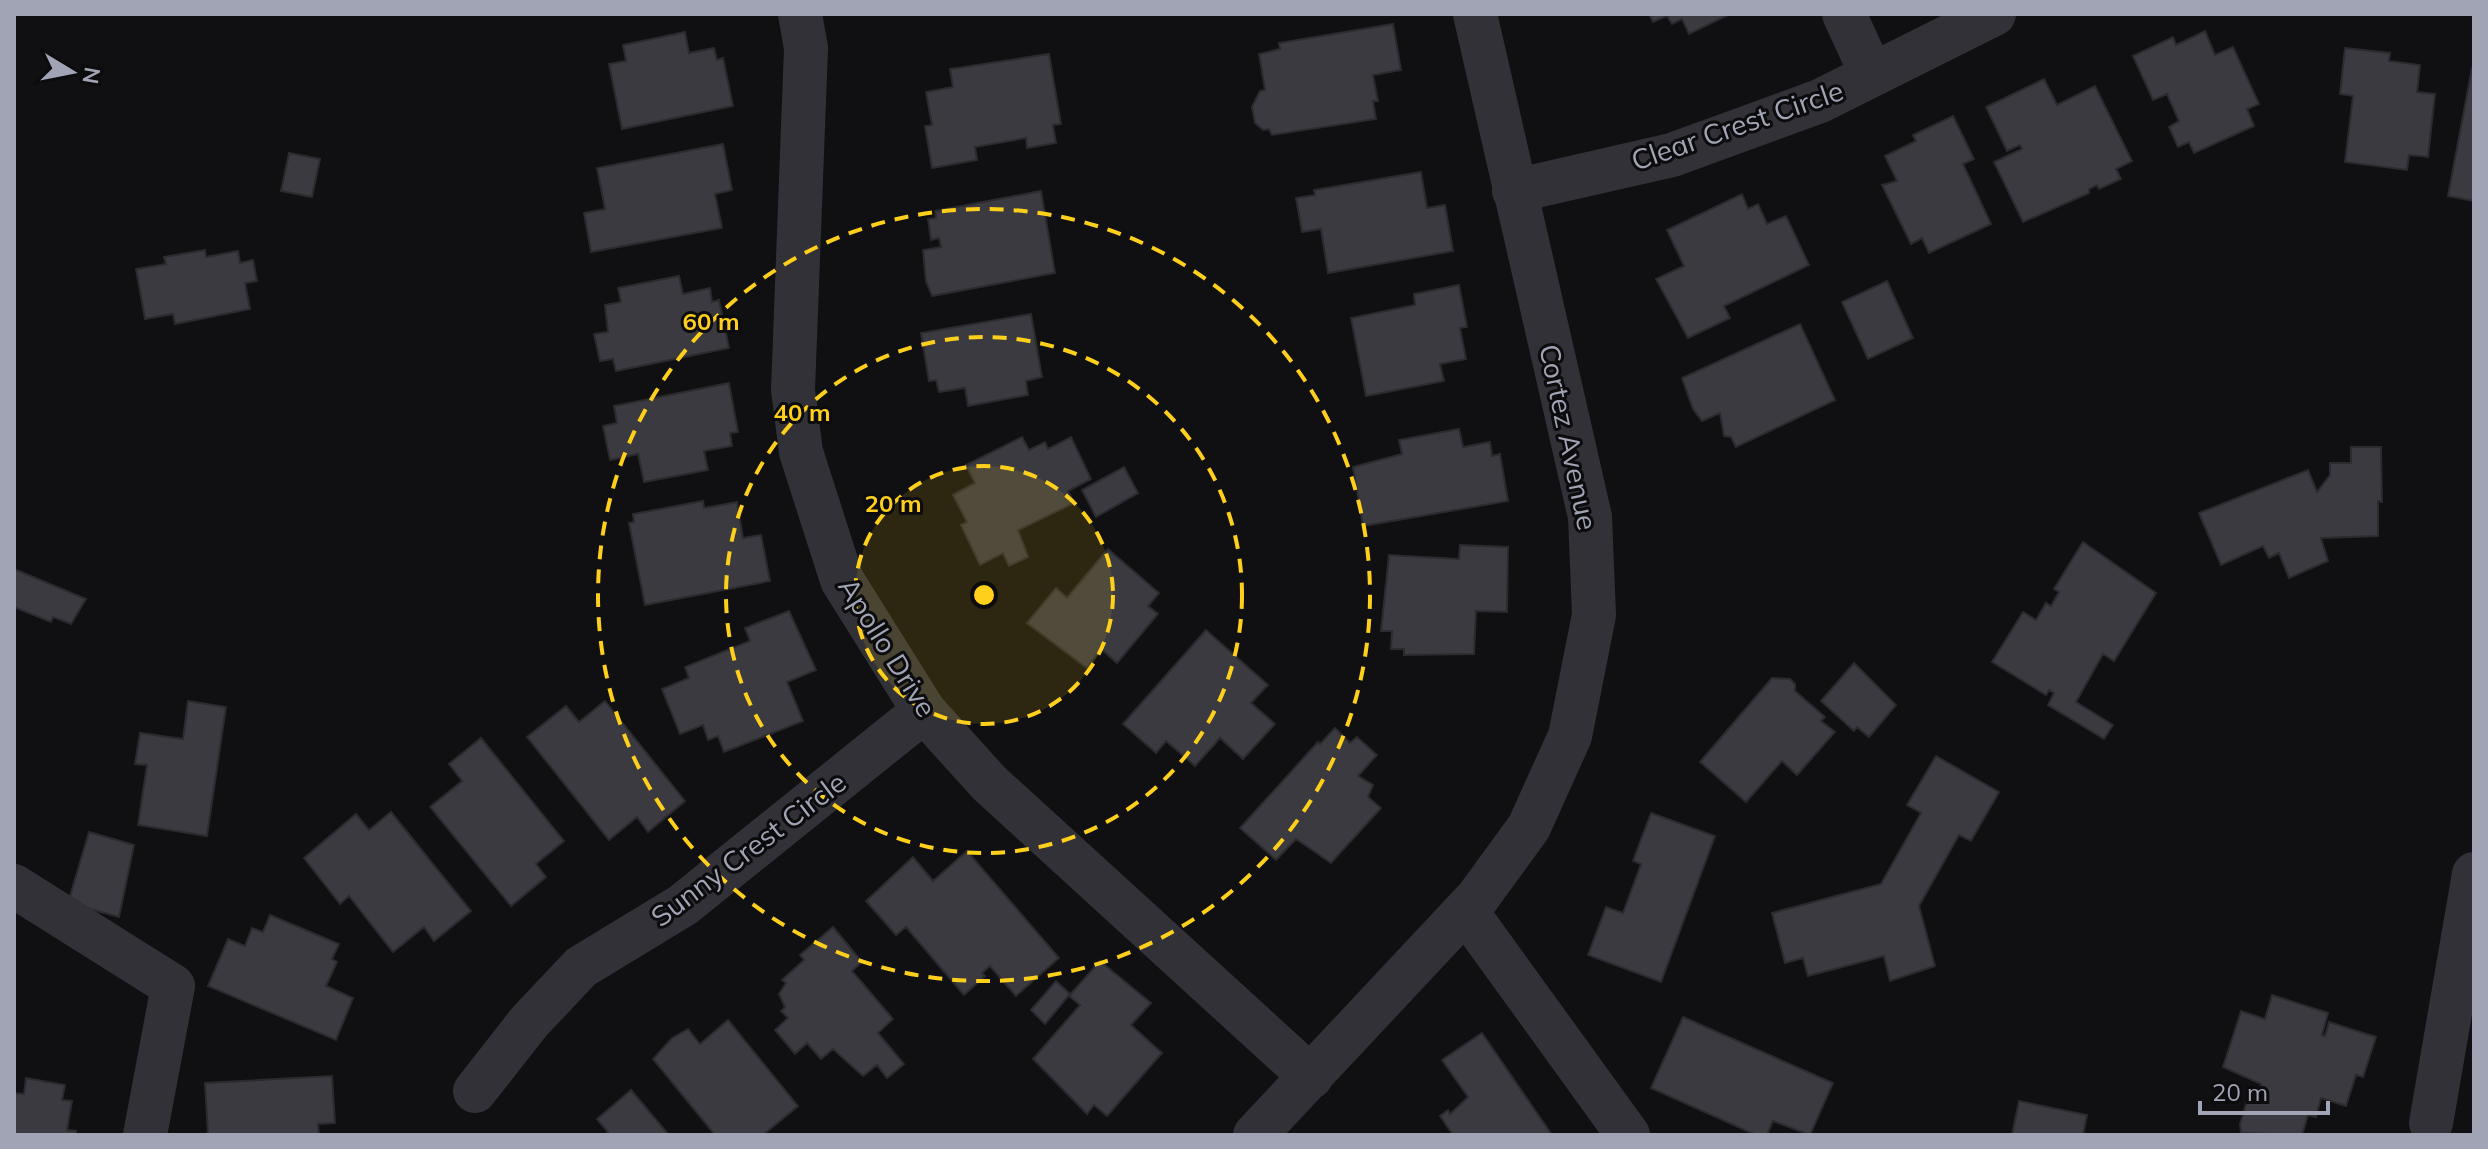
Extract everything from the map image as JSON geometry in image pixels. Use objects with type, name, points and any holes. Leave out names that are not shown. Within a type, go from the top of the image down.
[{"type":"street","name":"Apollo Drive","points":[[800,14],[806,48],[793,390],[801,452],[842,580],[924,711],[989,783],[1311,1077]]},
{"type":"street","name":"Cortez Avenue","points":[[1255,1135],[1466,911],[1529,827],[1570,736],[1594,615],[1590,517],[1475,14]]},
{"type":"street","points":[[1844,14],[1872,75]]},
{"type":"street","name":"Clear Crest Circle","points":[[1514,191],[1672,155],[1820,101],[1994,14]]},
{"type":"street","name":"Sunny Crest Circle","points":[[475,1091],[530,1021],[581,967],[683,905],[924,711]]},
{"type":"street","points":[[2431,1123],[2474,874]]},
{"type":"street","points":[[14,886],[173,986],[145,1135]]},
{"type":"street","points":[[1466,911],[1628,1135]]},
{"type":"building","points":[[1649,14],[1730,14],[1689,34],[1682,19],[1672,24],[1667,16],[1653,22]]},
{"type":"building","points":[[1393,24],[1401,70],[1373,75],[1378,101],[1373,101],[1376,119],[1272,135],[1269,129],[1263,130],[1255,123],[1252,107],[1260,91],[1265,90],[1259,54],[1280,49],[1279,43]]},
{"type":"building","points":[[2205,31],[2215,55],[2233,47],[2259,104],[2247,109],[2254,126],[2194,153],[2189,142],[2178,147],[2169,127],[2179,121],[2167,94],[2153,100],[2133,56],[2173,37],[2176,45]]},
{"type":"building","points":[[685,32],[689,53],[714,48],[717,60],[723,58],[733,106],[622,129],[609,64],[626,61],[623,45]]},
{"type":"building","points":[[2345,48],[2390,53],[2389,61],[2420,65],[2417,92],[2435,94],[2428,157],[2409,155],[2407,170],[2345,162],[2353,96],[2340,94]]},
{"type":"building","points":[[1049,54],[1061,124],[1053,125],[1056,143],[1027,148],[1026,138],[975,147],[977,160],[932,168],[925,126],[932,125],[926,92],[953,87],[950,69]]},
{"type":"building","points":[[2474,68],[2474,201],[2448,196]]},
{"type":"building","points":[[2044,79],[2057,105],[2095,86],[2132,161],[2116,169],[2121,179],[2099,189],[2097,185],[2089,189],[2089,193],[2023,222],[1994,162],[2022,149],[2020,145],[2007,151],[1986,107]]},
{"type":"building","points":[[1953,116],[1974,159],[1963,164],[1991,224],[1929,253],[1922,238],[1911,244],[1882,185],[1897,181],[1885,156],[1916,141],[1913,135]]},
{"type":"building","points":[[723,144],[732,190],[715,194],[722,228],[591,252],[584,213],[605,209],[597,168]]},
{"type":"building","points":[[289,153],[320,159],[312,197],[281,191]]},
{"type":"building","points":[[1421,172],[1427,208],[1445,205],[1453,251],[1328,273],[1321,229],[1302,232],[1296,198],[1315,195],[1314,190]]},
{"type":"building","points":[[1041,191],[1055,273],[932,296],[926,281],[923,250],[941,247],[939,238],[931,240],[928,219],[936,218],[935,211]]},
{"type":"building","points":[[1742,194],[1748,209],[1758,204],[1767,224],[1786,216],[1809,265],[1724,306],[1730,318],[1688,338],[1656,279],[1684,266],[1667,230]]},
{"type":"building","points":[[205,250],[206,257],[238,251],[240,263],[253,260],[257,281],[245,283],[250,309],[175,324],[173,314],[145,319],[136,269],[166,264],[164,257]]},
{"type":"building","points":[[679,276],[683,294],[710,288],[712,302],[719,300],[729,348],[616,371],[613,359],[600,361],[594,334],[608,332],[605,305],[621,302],[618,288]]},
{"type":"building","points":[[1887,281],[1913,338],[1868,359],[1842,302]]},
{"type":"building","points":[[1459,285],[1467,327],[1460,328],[1466,359],[1440,364],[1444,381],[1366,396],[1351,318],[1415,305],[1414,294]]},
{"type":"building","points":[[1031,314],[1042,377],[1026,381],[1028,395],[968,406],[965,388],[939,392],[936,380],[929,381],[921,333]]},
{"type":"building","points":[[1800,324],[1835,400],[1736,447],[1731,437],[1724,436],[1720,413],[1702,421],[1693,409],[1682,378]]},
{"type":"building","points":[[729,383],[738,432],[730,433],[732,446],[704,451],[708,470],[644,482],[638,454],[610,460],[603,426],[617,423],[614,406]]},
{"type":"building","points":[[1459,429],[1463,447],[1490,442],[1492,456],[1500,454],[1508,501],[1363,526],[1353,467],[1402,454],[1399,440]]},
{"type":"building","points":[[1022,437],[1029,450],[1045,442],[1048,449],[1071,437],[1091,479],[1068,491],[1074,503],[1018,530],[1028,557],[1009,566],[1003,553],[980,565],[961,525],[967,522],[953,495],[975,483],[966,465]]},
{"type":"building","points":[[2351,447],[2381,447],[2382,502],[2378,501],[2378,536],[2321,538],[2328,561],[2289,578],[2279,553],[2269,558],[2263,546],[2221,565],[2199,513],[2308,470],[2317,492],[2330,475],[2330,463],[2351,463]]},
{"type":"building","points":[[1124,467],[1138,493],[1096,517],[1082,490]]},
{"type":"building","points":[[703,501],[704,508],[737,502],[743,538],[761,535],[770,581],[645,605],[629,523],[634,522],[633,514]]},
{"type":"building","points":[[2083,542],[2156,593],[2114,661],[2103,654],[2076,702],[2113,725],[2104,739],[2048,705],[2054,693],[2049,690],[2046,695],[1992,662],[2023,612],[2036,620],[2046,603],[2051,606],[2059,592],[2054,589]]},
{"type":"building","points":[[1460,545],[1508,547],[1507,612],[1476,611],[1474,654],[1404,655],[1404,649],[1391,649],[1392,631],[1381,631],[1389,555],[1459,559]]},
{"type":"building","points":[[1108,549],[1159,593],[1148,606],[1158,614],[1117,663],[1101,649],[1087,668],[1027,623],[1056,588],[1067,598]]},
{"type":"building","points":[[14,569],[86,599],[71,624],[53,617],[51,622],[14,607]]},
{"type":"building","points":[[789,611],[816,670],[787,682],[803,721],[724,752],[718,736],[708,740],[703,725],[680,734],[662,689],[689,678],[685,667],[750,641],[745,628]]},
{"type":"building","points":[[1206,630],[1268,685],[1251,703],[1275,724],[1243,759],[1220,738],[1195,766],[1166,741],[1156,753],[1123,724]]},
{"type":"building","points":[[1854,663],[1896,705],[1869,737],[1857,727],[1854,731],[1821,701]]},
{"type":"building","points":[[1772,678],[1790,679],[1795,684],[1795,691],[1825,717],[1821,721],[1835,732],[1797,775],[1782,761],[1746,802],[1700,762]]},
{"type":"building","points":[[188,701],[226,707],[207,836],[138,825],[147,765],[135,764],[140,733],[183,739]]},
{"type":"building","points":[[605,701],[685,801],[648,832],[637,817],[609,840],[527,737],[566,706],[579,722]]},
{"type":"building","points":[[1335,728],[1350,743],[1357,737],[1377,755],[1358,776],[1373,785],[1368,797],[1381,808],[1331,863],[1296,839],[1276,860],[1240,828],[1318,742],[1320,744]]},
{"type":"building","points":[[481,738],[564,841],[536,864],[546,877],[511,906],[430,807],[462,781],[449,764]]},
{"type":"building","points":[[1936,756],[1999,792],[1971,841],[1959,835],[1919,906],[1935,966],[1890,981],[1884,956],[1808,976],[1803,958],[1785,963],[1772,913],[1881,884],[1921,813],[1907,805]]},
{"type":"building","points":[[391,812],[471,911],[434,941],[424,927],[393,952],[349,896],[340,904],[304,858],[356,814],[369,830]]},
{"type":"building","points":[[1651,813],[1715,836],[1661,982],[1588,955],[1606,907],[1623,913],[1641,864],[1633,861]]},
{"type":"building","points":[[89,832],[134,845],[119,917],[68,903]]},
{"type":"building","points":[[967,851],[1059,958],[1016,996],[990,966],[982,973],[985,976],[964,995],[906,927],[896,935],[866,901],[913,857],[933,881]]},
{"type":"building","points":[[270,915],[339,944],[332,959],[337,962],[326,986],[353,998],[336,1040],[208,986],[228,939],[245,946],[252,928],[263,932]]},
{"type":"building","points":[[833,927],[862,962],[852,971],[893,1019],[878,1033],[904,1064],[887,1078],[877,1065],[863,1076],[833,1049],[821,1059],[807,1043],[795,1054],[775,1030],[788,1018],[781,1011],[785,1007],[779,994],[786,983],[782,980],[804,960],[800,955]]},
{"type":"building","points":[[1100,961],[1151,1003],[1131,1025],[1162,1053],[1107,1116],[1094,1105],[1087,1114],[1033,1059],[1080,1005],[1069,996]]},
{"type":"building","points":[[1056,981],[1070,994],[1045,1024],[1031,1010]]},
{"type":"building","points":[[2272,995],[2328,1013],[2322,1035],[2325,1036],[2329,1022],[2376,1037],[2363,1077],[2356,1075],[2346,1106],[2321,1098],[2316,1117],[2308,1115],[2302,1135],[2241,1133],[2240,1124],[2249,1094],[2258,1097],[2261,1084],[2223,1067],[2241,1011],[2265,1019]]},
{"type":"building","points":[[1683,1017],[1833,1083],[1810,1135],[1773,1121],[1767,1135],[1756,1135],[1651,1088]]},
{"type":"building","points":[[728,1020],[798,1106],[763,1135],[715,1135],[653,1059],[672,1038],[688,1029],[700,1044]]},
{"type":"building","points":[[1482,1033],[1552,1135],[1453,1135],[1440,1116],[1448,1110],[1450,1114],[1468,1097],[1442,1060]]},
{"type":"building","points":[[332,1076],[335,1123],[318,1124],[319,1135],[208,1135],[205,1083]]},
{"type":"building","points":[[26,1078],[65,1085],[62,1100],[72,1101],[67,1130],[76,1131],[76,1135],[14,1135],[14,1093],[24,1094]]},
{"type":"building","points":[[631,1090],[669,1135],[605,1135],[608,1132],[597,1119]]},
{"type":"building","points":[[2019,1101],[2087,1115],[2083,1135],[2012,1135]]}]
